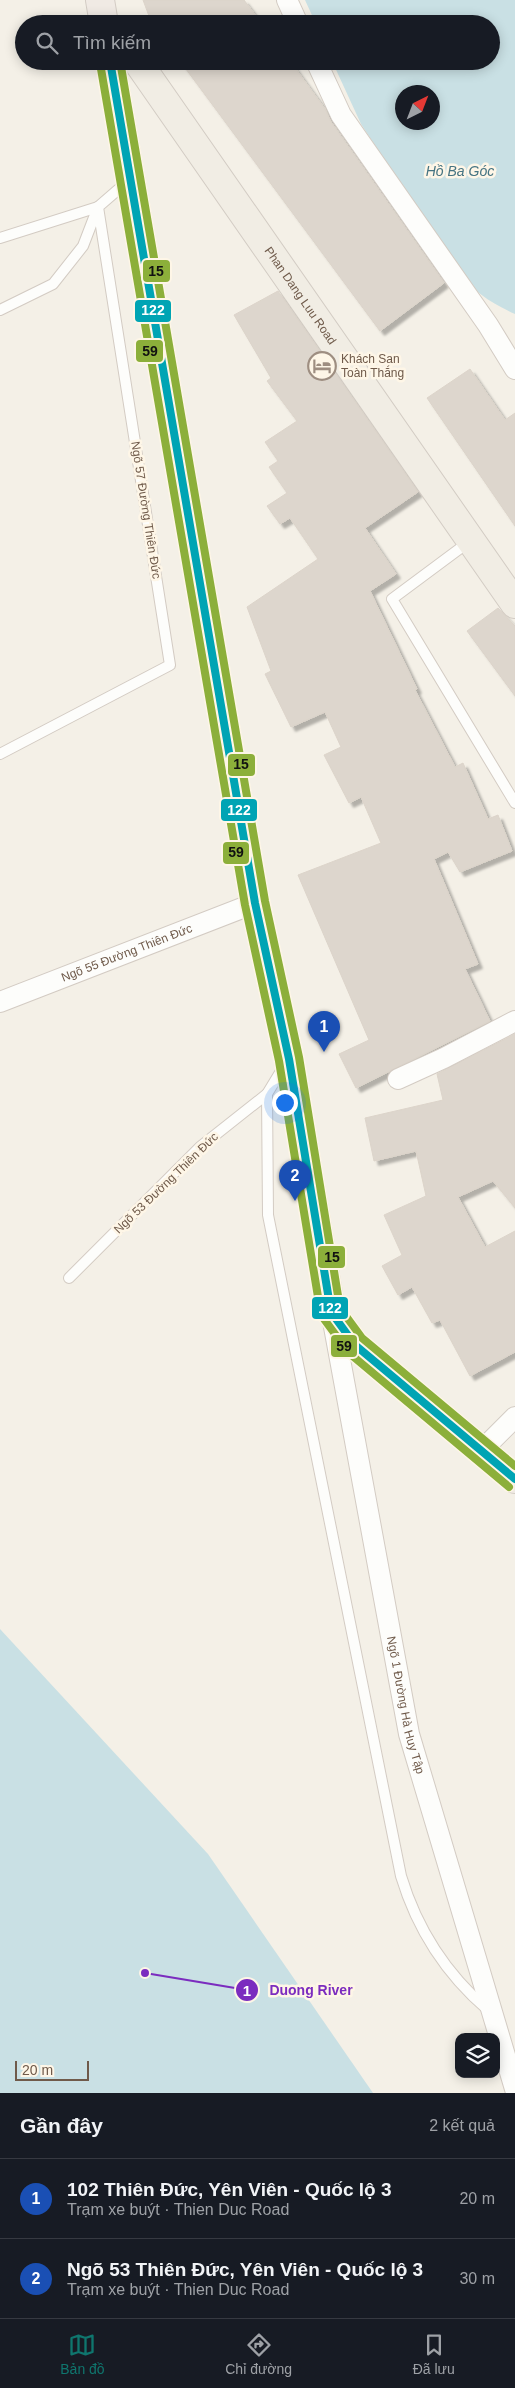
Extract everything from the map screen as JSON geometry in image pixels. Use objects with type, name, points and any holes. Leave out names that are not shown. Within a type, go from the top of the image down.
[{"type":"highway","points":[[112,70],[255,903],[289,1059],[331,1312],[355,1345],[515,1479]]},
{"type":"main road","name":"Phan Dang Luu Road","points":[[144,70],[515,604]]},
{"type":"street","points":[[287,0],[294,15]]},
{"type":"street","points":[[320,70],[341,115],[488,325],[515,369]]},
{"type":"street","name":"Ngõ 55 Đường Thiên Đức","points":[[0,1002],[255,903]]},
{"type":"street","points":[[398,1078],[444,1058],[515,1021]]},
{"type":"street","name":"Ngõ 1 Đường Hà Huy Tập","points":[[331,1312],[409,1734],[515,2089]]},
{"type":"street","points":[[481,1451],[515,1418]]},
{"type":"lane","points":[[0,238],[98,206],[130,180]]},
{"type":"lane","points":[[0,310],[53,284],[83,246],[98,206]]},
{"type":"lane","name":"Ngõ 57 Đường Thiên Đức","points":[[0,754],[170,665],[98,206]]},
{"type":"lane","points":[[470,540],[392,599],[515,803]]},
{"type":"lane","points":[[289,1059],[267,1094],[268,1215],[401,1876],[417,1919],[450,1972],[492,2014]]},
{"type":"lane","name":"Ngõ 53 Đường Thiên Đức","points":[[69,1278],[200,1147],[267,1094]]},
{"type":"water","name":"Hồ Ba Góc","points":[[305,0],[515,0],[515,314],[484,296],[458,272],[361,124],[336,70],[500,70],[500,15],[312,15]]},
{"type":"water","points":[[0,1629],[208,1854],[373,2093],[0,2093]]},
{"type":"building","points":[[143,0],[244,0],[255,15],[149,15]]},
{"type":"building","points":[[187,70],[297,70],[444,283],[380,331]]},
{"type":"building","points":[[278,291],[418,492],[365,528],[396,574],[370,591],[417,689],[415,690],[455,767],[463,763],[488,819],[498,815],[512,851],[460,872],[448,852],[434,859],[478,964],[465,969],[490,1021],[356,1088],[339,1054],[369,1040],[298,875],[381,843],[361,797],[349,803],[324,755],[341,747],[325,712],[291,727],[265,674],[271,671],[247,607],[318,559],[290,518],[280,524],[267,506],[287,493],[269,467],[278,461],[265,442],[297,421],[267,381],[271,378],[234,315]]},
{"type":"building","points":[[470,369],[505,420],[515,413],[515,526],[427,398]]},
{"type":"building","points":[[498,608],[515,626],[515,696],[467,631]]},
{"type":"building","points":[[515,1034],[515,1208],[493,1181],[458,1197],[485,1247],[515,1231],[515,1352],[470,1376],[440,1320],[432,1323],[412,1287],[398,1295],[382,1266],[402,1255],[384,1215],[426,1196],[416,1151],[374,1161],[365,1118],[443,1100],[437,1074]]},
{"type":"transit line","name":"59","points":[[101,70],[245,905],[279,1061],[321,1315],[349,1353],[509,1487]]},
{"type":"transit line","name":"122","points":[[112,70],[255,903],[289,1059],[331,1312],[355,1345],[515,1479]]},
{"type":"transit line","name":"15","points":[[122,70],[265,901],[299,1057],[340,1308],[362,1338],[515,1466]]},
{"type":"place","name":"Khách Sạn Toàn Thắng","points":[[322,366]]},
{"type":"place","name":"102 Thiên Đức, Yên Viên - Quốc lộ 3","points":[[324,1052]]},
{"type":"place","name":"Ngõ 53 Thiên Đức, Yên Viên - Quốc lộ 3","points":[[295,1201]]},
{"type":"place","name":"Duong River","points":[[145,1973]]}]
